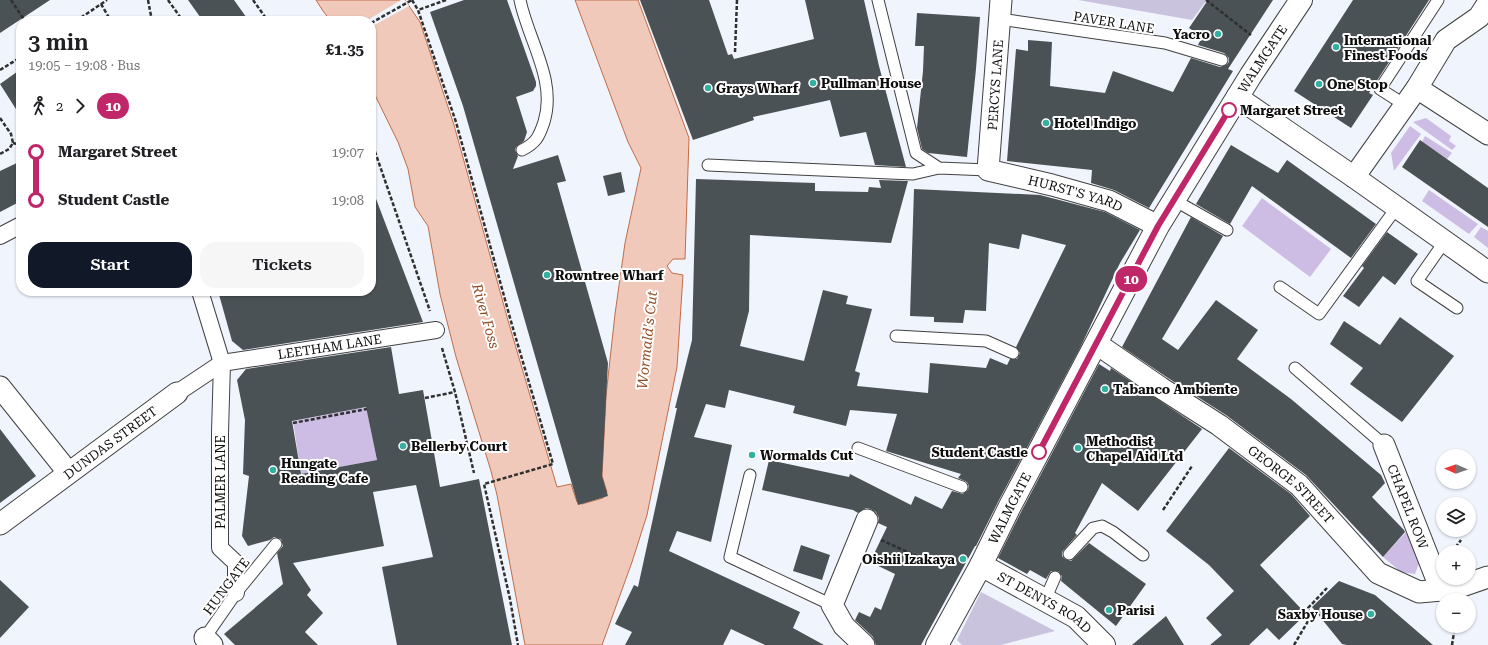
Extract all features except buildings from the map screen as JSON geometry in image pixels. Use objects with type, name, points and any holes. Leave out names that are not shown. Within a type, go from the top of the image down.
[{"type":"street","name":"WALMGATE","points":[[943,642],[982,565],[1004,505],[1071,380],[1096,344],[1158,226],[1237,97],[1301,0]]},
{"type":"street","points":[[1354,177],[1411,97],[1446,40],[1479,17],[1488,3]]},
{"type":"street","name":"PERCYS LANE","points":[[988,170],[1000,9]]},
{"type":"street","points":[[1237,97],[1354,177],[1488,272]]},
{"type":"street","points":[[1411,97],[1488,134]]},
{"type":"street","name":"HURST'S YARD","points":[[988,170],[1052,185],[1109,201],[1158,226]]},
{"type":"street","points":[[0,236],[16,228]]},
{"type":"street","name":"PALMER LANE","points":[[202,296],[222,363],[220,432],[220,548],[236,563],[236,593]]},
{"type":"street","name":"LEETHAM LANE","points":[[222,363],[436,330]]},
{"type":"street","name":"GEORGE STREET","points":[[1096,344],[1219,425],[1299,486],[1378,573],[1419,592],[1453,589],[1488,577]]},
{"type":"street","name":"DUNDAS STREET","points":[[0,524],[68,472],[177,393],[222,363]]},
{"type":"street","points":[[0,387],[68,472]]},
{"type":"street","name":"CHAPEL ROW","points":[[1384,444],[1441,590]]},
{"type":"street","points":[[864,645],[844,626],[832,605],[865,526]]},
{"type":"street","name":"ST DENYS ROAD","points":[[982,565],[1076,617],[1104,645]]},
{"type":"lane","points":[[520,0],[522,12],[546,79],[548,95],[547,113],[541,131],[533,144],[522,150]]},
{"type":"lane","points":[[878,0],[916,153],[939,168]]},
{"type":"lane","points":[[1411,97],[1380,89],[1438,0]]},
{"type":"lane","name":"PAVER LANE","points":[[1000,9],[1165,43],[1222,60]]},
{"type":"lane","points":[[708,166],[913,174],[939,168],[988,170]]},
{"type":"lane","points":[[1174,200],[1227,230]]},
{"type":"lane","points":[[1280,287],[1320,314],[1397,207]]},
{"type":"lane","points":[[1445,241],[1417,281],[1457,308]]},
{"type":"lane","points":[[896,336],[986,341],[1013,353]]},
{"type":"lane","points":[[1295,368],[1384,444]]},
{"type":"lane","points":[[858,448],[962,487]]},
{"type":"lane","points":[[750,475],[730,557],[832,605]]},
{"type":"lane","points":[[1069,554],[1093,528],[1102,526],[1113,532],[1143,555]]},
{"type":"lane","name":"HUNGATE","points":[[205,643],[236,593],[276,544]]},
{"type":"lane","points":[[1045,600],[1055,577]]},
{"type":"path","points":[[11,0],[22,16]]},
{"type":"path","points":[[83,16],[107,0]]},
{"type":"path","points":[[148,0],[151,16]]},
{"type":"path","points":[[168,0],[179,16]]},
{"type":"path","points":[[253,0],[264,16]]},
{"type":"path","points":[[376,20],[412,0],[418,10],[456,122],[512,325],[553,464],[484,484],[510,599],[518,645]]},
{"type":"path","points":[[418,10],[446,0]]},
{"type":"path","points":[[735,52],[737,0]]},
{"type":"path","points":[[1206,1],[1269,48]]},
{"type":"path","points":[[101,4],[108,16]]},
{"type":"path","points":[[0,70],[16,60]]},
{"type":"path","points":[[0,118],[12,134],[13,143],[9,149],[0,154]]},
{"type":"path","points":[[376,155],[456,392],[474,473]]},
{"type":"path","points":[[425,398],[456,392]]},
{"type":"path","points":[[293,423],[367,409]]},
{"type":"path","points":[[1162,510],[1192,466]]},
{"type":"path","points":[[865,526],[932,563]]},
{"type":"path","points":[[1457,545],[1461,540]]},
{"type":"path","points":[[1294,645],[1311,616],[1308,608],[1327,588]]},
{"type":"path","points":[[1452,645],[1454,633]]},
{"type":"shaded area","points":[[1078,0],[1207,0],[1192,20]]},
{"type":"shaded area","points":[[1426,118],[1451,136],[1449,141],[1456,146],[1452,150],[1413,122]]},
{"type":"shaded area","points":[[1410,126],[1421,134],[1394,171],[1391,153]]},
{"type":"shaded area","points":[[1425,136],[1452,153],[1447,159],[1422,142]]},
{"type":"shaded area","points":[[1429,190],[1478,224],[1469,234],[1422,201]]},
{"type":"shaded area","points":[[1262,198],[1331,249],[1310,277],[1242,226]]},
{"type":"shaded area","points":[[1481,227],[1488,231],[1488,248],[1474,237]]},
{"type":"shaded area","points":[[366,407],[377,460],[301,474],[293,421]]},
{"type":"shaded area","points":[[1406,532],[1420,561],[1415,574],[1401,572],[1383,557]]},
{"type":"shaded area","points":[[981,592],[1055,631],[1001,645],[962,645],[957,640]]},
{"type":"water","points":[[316,0],[405,0],[420,22],[454,125],[509,324],[557,487],[571,484],[577,502],[582,504],[603,498],[607,492],[602,476],[606,396],[625,243],[641,168],[628,142],[575,0],[638,0],[689,138],[685,259],[673,259],[667,266],[672,273],[683,275],[677,367],[647,515],[602,645],[525,645],[497,495],[456,357],[440,294],[428,226],[415,207],[408,169],[398,142],[376,97],[376,16],[327,16]]},
{"type":"pier","points":[[401,0],[405,0],[409,6],[376,24],[376,16],[374,16]]},
{"type":"bus line","name":"10","points":[[1039,452],[1158,226],[1229,110]]},
{"type":"place","name":"Yacro","points":[[1218,34]]},
{"type":"place","name":"International Finest Foods","points":[[1336,47]]},
{"type":"place","name":"Pullman House","points":[[813,83]]},
{"type":"place","name":"One Stop","points":[[1319,84]]},
{"type":"place","name":"Grays Wharf","points":[[708,88]]},
{"type":"place","name":"Margaret Street","points":[[1229,110]]},
{"type":"place","name":"Hotel Indigo","points":[[1046,123]]},
{"type":"place","name":"Rowntree Wharf","points":[[547,275]]},
{"type":"place","name":"Tabanco Ambiente","points":[[1105,389]]},
{"type":"place","name":"Bellerby Court","points":[[403,446]]},
{"type":"place","name":"Methodist Chapel Aid Ltd","points":[[1078,448]]},
{"type":"place","name":"Student Castle","points":[[1039,452]]},
{"type":"place","name":"Wormalds Cut","points":[[752,455]]},
{"type":"place","name":"Hungate Reading Cafe","points":[[273,470]]},
{"type":"place","name":"Oishii Izakaya","points":[[963,559]]},
{"type":"place","name":"Parisi","points":[[1109,610]]},
{"type":"place","name":"Saxby House","points":[[1371,614]]},
{"type":"water label","name":"River Foss","points":[[486,316]]},
{"type":"water label","name":"Wormald's Cut","points":[[647,340]]}]
